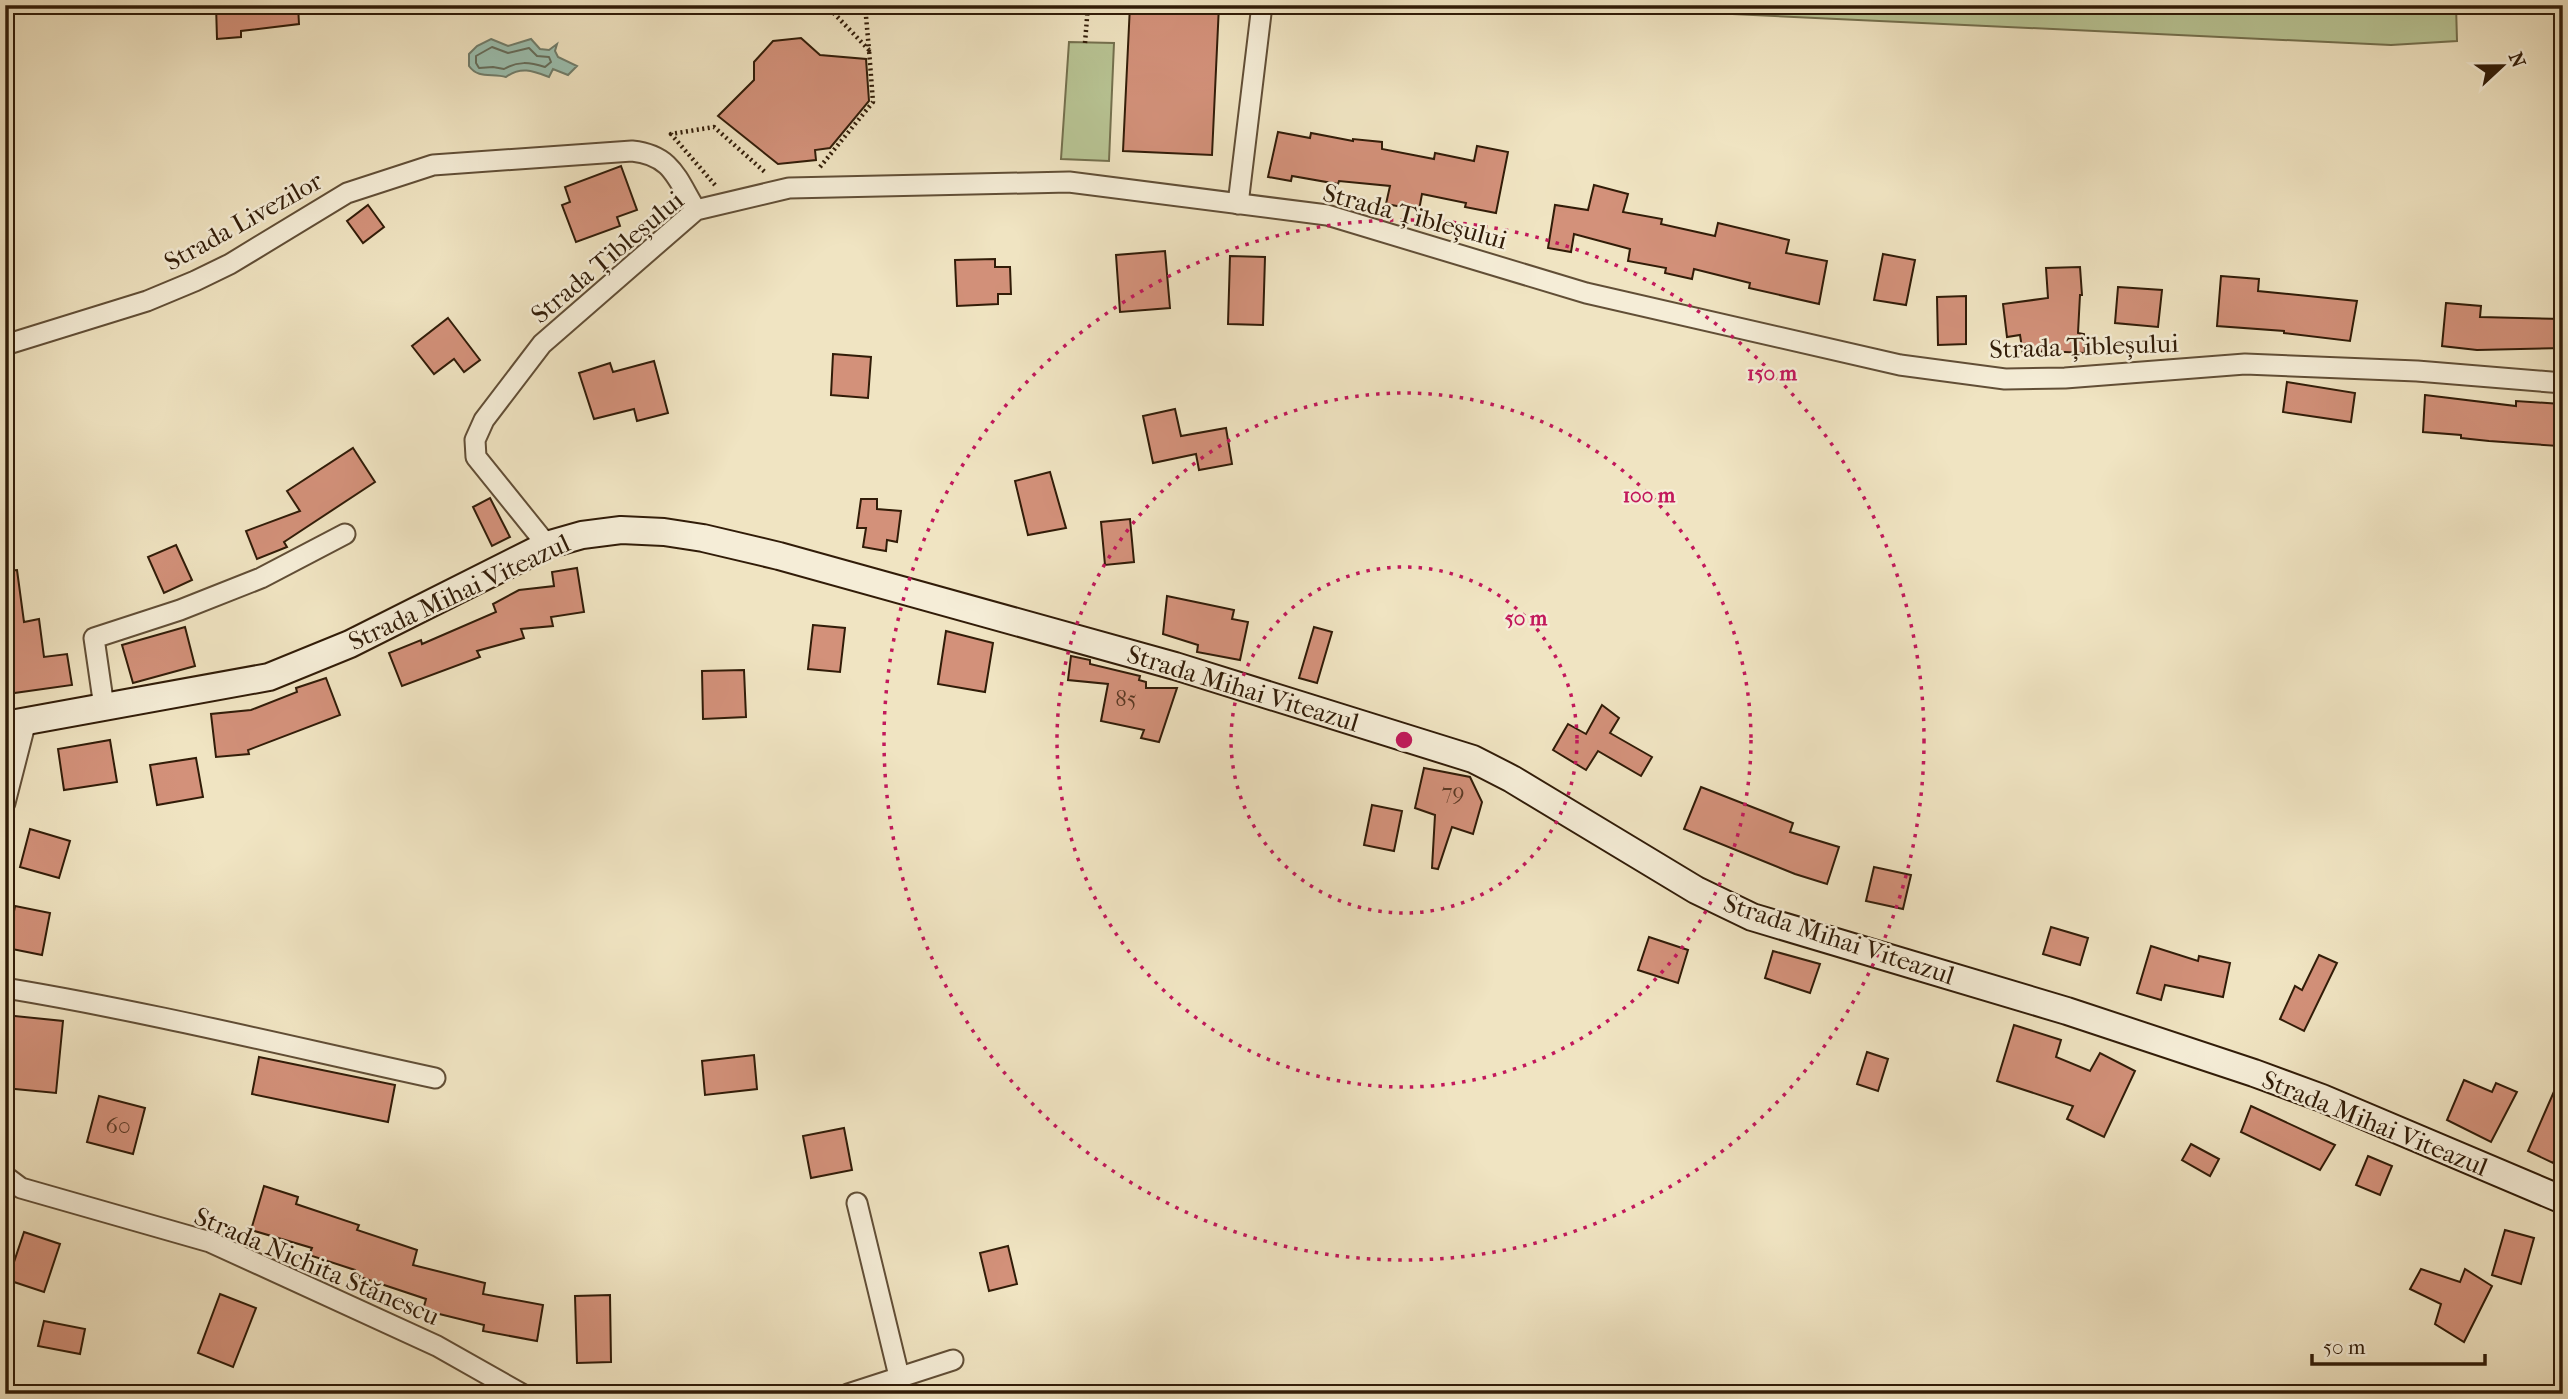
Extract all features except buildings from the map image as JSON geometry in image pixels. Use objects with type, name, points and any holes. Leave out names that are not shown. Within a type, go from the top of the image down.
[{"type":"main road","name":"Strada Mihai Viteazul","points":[[15,723],[269,677],[350,644],[547,545],[582,535],[621,530],[664,532],[703,538],[779,556],[1175,666],[1473,759],[1512,779],[1696,890],[1752,917],[2067,1011],[2254,1073],[2322,1098],[2563,1200]]},
{"type":"street","points":[[1238,204],[1262,5]]},
{"type":"street","name":"Strada Livezilor","points":[[5,345],[147,301],[195,281],[230,264],[347,193],[433,165],[632,151],[651,153],[666,162],[696,210]]},
{"type":"street","name":"Strada Țibleșului","points":[[547,545],[477,457],[475,440],[484,420],[542,344],[696,210],[789,188],[1069,182],[1327,215],[1586,293],[1900,365],[2005,379],[2065,378],[2245,364],[2403,371],[2563,383]]},
{"type":"street","points":[[104,707],[94,638],[180,610],[261,578],[345,534]]},
{"type":"street","points":[[5,803],[15,723]]},
{"type":"street","points":[[5,988],[165,1017],[435,1078]]},
{"type":"street","name":"Strada Nichita Stănescu","points":[[5,1176],[21,1188],[210,1242],[437,1346],[522,1394]]},
{"type":"street","points":[[857,1203],[899,1376]]},
{"type":"street","points":[[848,1394],[953,1360]]},
{"type":"path","points":[[826,5],[869,50]]},
{"type":"path","points":[[810,168],[822,166],[873,102],[865,5]]},
{"type":"path","points":[[1085,43],[1088,5]]},
{"type":"path","points":[[729,202],[671,134],[713,127],[764,173],[776,172]]},
{"type":"shaded area","points":[[1640,5],[2456,5],[2457,41],[2391,45],[1647,10]]},
{"type":"shaded area","points":[[1069,42],[1114,43],[1109,161],[1061,159]]},
{"type":"water","points":[[491,39],[508,46],[531,39],[540,49],[549,50],[557,44],[555,51],[558,57],[577,66],[568,75],[553,69],[549,77],[527,71],[506,77],[477,73],[469,66],[469,54],[477,46]]}]
